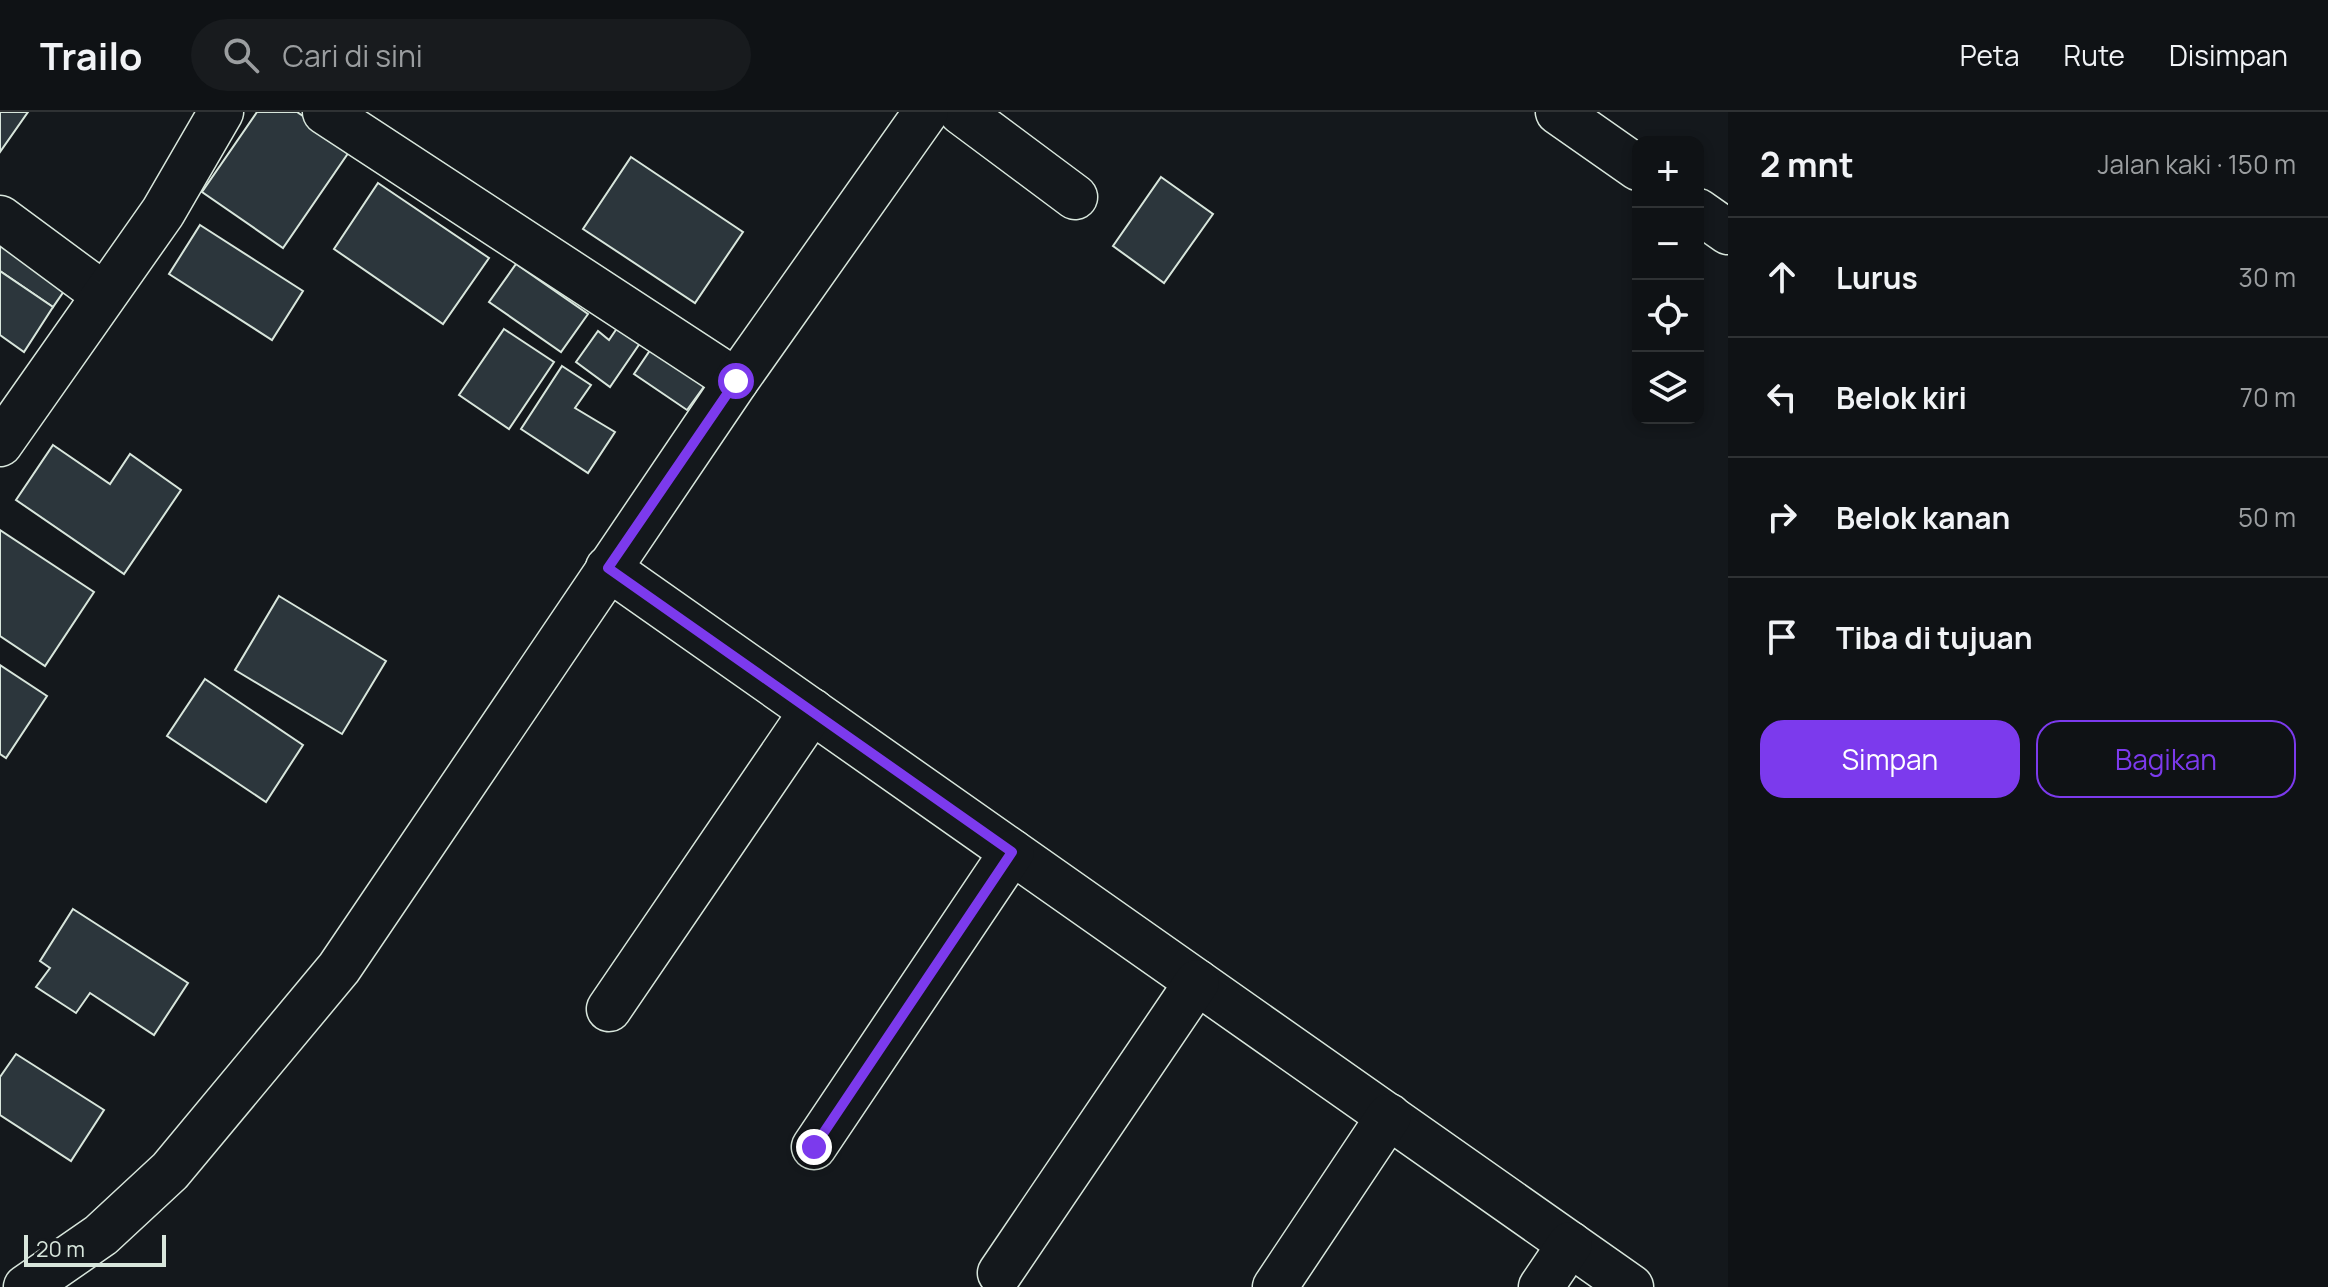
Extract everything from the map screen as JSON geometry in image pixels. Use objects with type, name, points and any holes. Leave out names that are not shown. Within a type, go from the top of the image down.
[{"type":"street","points":[[0,444],[163,212],[221,112]]},
{"type":"street","points":[[325,112],[736,381]]},
{"type":"street","points":[[26,1287],[101,1235],[170,1171],[339,968],[736,381],[926,112]]},
{"type":"street","points":[[961,112],[1075,197]]},
{"type":"street","points":[[1558,112],[1632,164]]},
{"type":"street","points":[[1704,215],[1728,232]]},
{"type":"street","points":[[0,218],[103,294]]},
{"type":"street","points":[[608,568],[1631,1287]]},
{"type":"street","points":[[609,1009],[812,711]]},
{"type":"street","points":[[814,1147],[1012,852]]},
{"type":"street","points":[[1000,1273],[1197,982]]},
{"type":"street","points":[[1275,1287],[1389,1116]]},
{"type":"street","points":[[1541,1287],[1570,1244]]},
{"type":"building","points":[[0,112],[28,112],[0,152]]},
{"type":"building","points":[[257,112],[297,112],[351,149],[283,248],[202,192]]},
{"type":"building","points":[[631,157],[743,232],[695,303],[583,229]]},
{"type":"building","points":[[1161,177],[1213,214],[1164,283],[1113,246]]},
{"type":"building","points":[[378,183],[489,258],[443,324],[334,249]]},
{"type":"building","points":[[200,225],[303,291],[272,340],[169,274]]},
{"type":"building","points":[[0,234],[71,281],[53,307],[0,271]]},
{"type":"building","points":[[516,264],[588,314],[561,352],[489,302]]},
{"type":"building","points":[[0,271],[53,307],[24,352],[0,335]]},
{"type":"building","points":[[626,315],[649,330],[610,387],[576,362],[598,331],[609,340]]},
{"type":"building","points":[[504,329],[554,362],[509,429],[459,395]]},
{"type":"building","points":[[657,340],[711,377],[687,410],[634,374]]},
{"type":"building","points":[[562,366],[591,385],[575,408],[615,432],[588,473],[521,429]]},
{"type":"building","points":[[53,445],[110,484],[130,454],[181,490],[124,574],[16,500]]},
{"type":"building","points":[[0,530],[94,592],[45,666],[0,636]]},
{"type":"building","points":[[279,596],[386,661],[342,734],[235,670]]},
{"type":"building","points":[[0,665],[47,696],[6,758],[0,754]]},
{"type":"building","points":[[205,679],[303,745],[266,802],[167,736]]},
{"type":"building","points":[[73,909],[188,983],[154,1035],[90,993],[76,1013],[36,987],[50,968],[40,961]]},
{"type":"building","points":[[16,1054],[104,1110],[71,1161],[0,1115],[0,1077]]},
{"type":"route","points":[[736,381],[608,568],[1012,852],[814,1147]]}]
